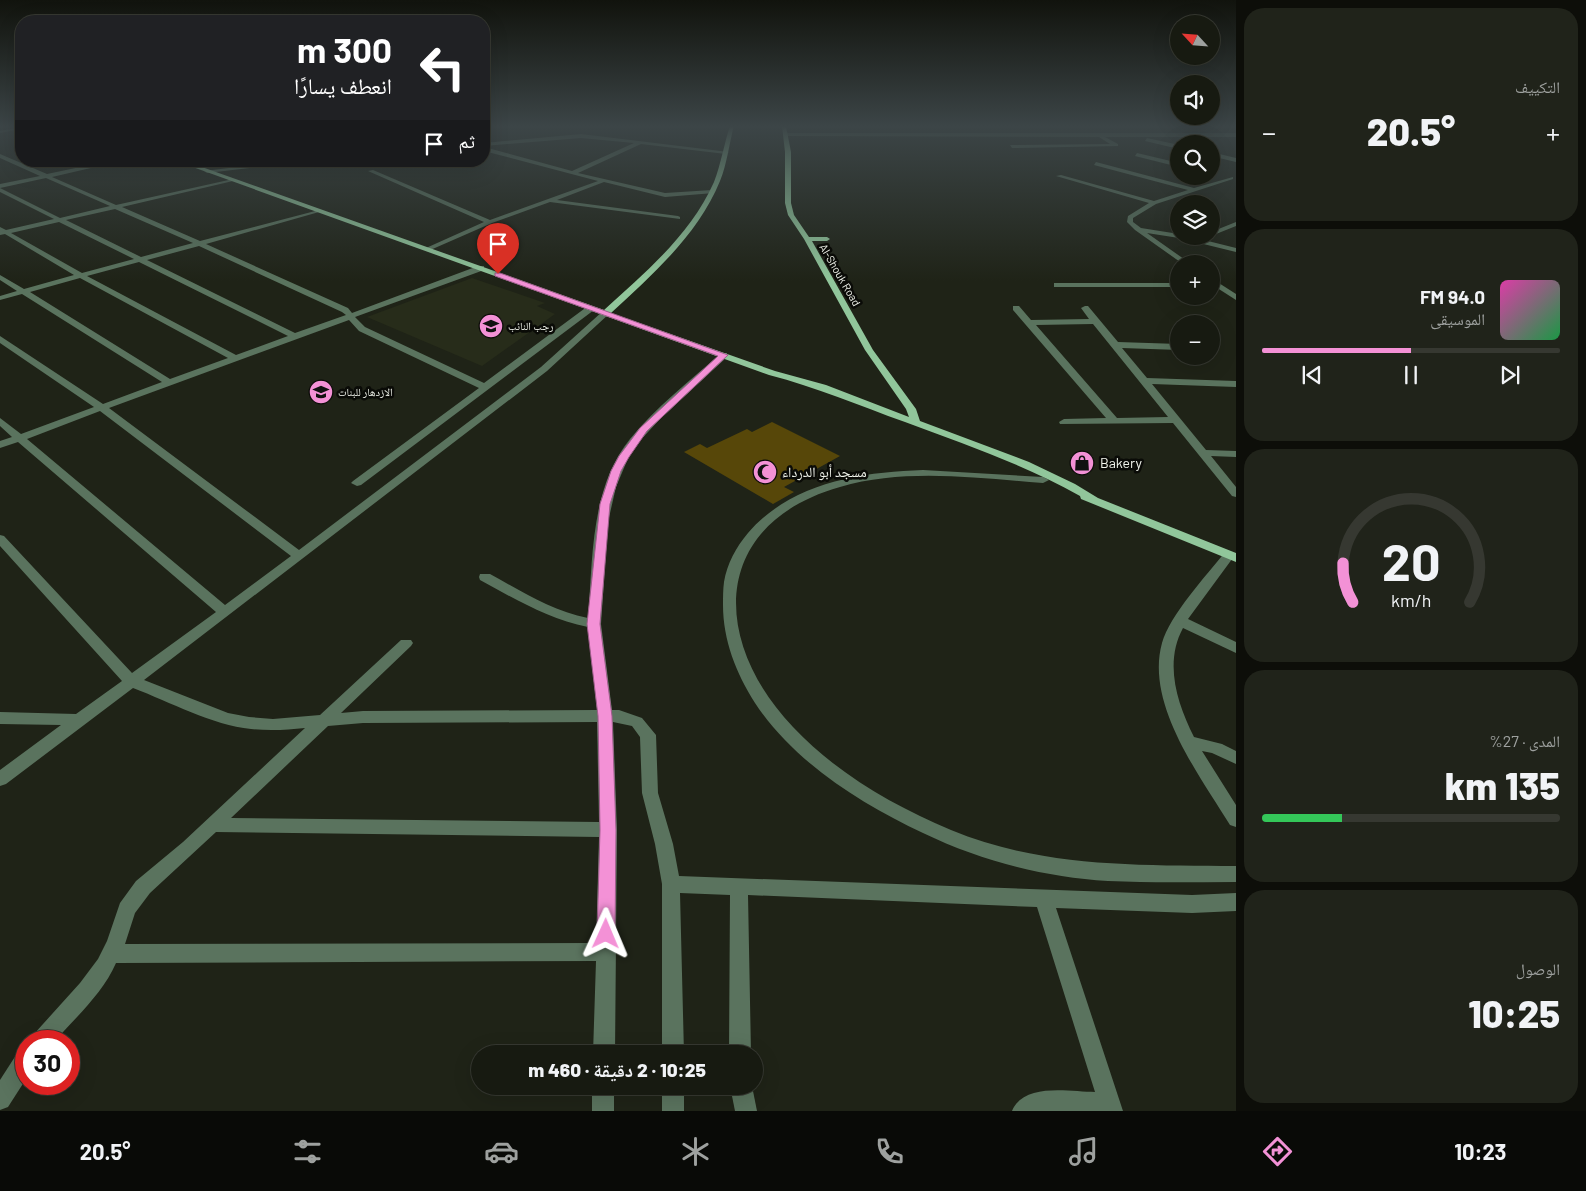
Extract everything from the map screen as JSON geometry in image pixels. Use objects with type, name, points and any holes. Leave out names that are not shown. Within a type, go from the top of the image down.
[{"type":"main road","points":[[225,178],[724,355],[798,385],[1044,473],[1093,499]]},
{"type":"main road","points":[[606,313],[647,275],[678,242],[712,192],[718,178]]},
{"type":"main road","name":"Al-Shouk Road","points":[[787,178],[788,203],[791,215],[807,239],[869,350],[911,409],[913,425]]},
{"type":"main road","points":[[807,239],[827,239]]},
{"type":"main road","points":[[913,425],[1232,556]]},
{"type":"street","points":[[0,186],[40,178]]},
{"type":"street","points":[[46,178],[199,243],[345,310],[354,324],[362,330],[485,387]]},
{"type":"street","points":[[387,178],[490,222]]},
{"type":"street","points":[[595,178],[668,196],[712,192]]},
{"type":"street","points":[[1065,178],[1154,203]]},
{"type":"street","points":[[1149,178],[1192,189]]},
{"type":"street","points":[[1175,255],[1137,229],[1130,222],[1130,217],[1154,203],[1192,189],[1233,179]]},
{"type":"street","points":[[2,232],[231,180]]},
{"type":"street","points":[[428,249],[490,222],[605,180]]},
{"type":"street","points":[[0,190],[296,337]]},
{"type":"street","points":[[550,200],[678,218]]},
{"type":"street","points":[[0,298],[318,210]]},
{"type":"street","points":[[1220,230],[1236,224]]},
{"type":"street","points":[[1137,229],[1170,234]]},
{"type":"street","points":[[2,232],[236,359]]},
{"type":"street","points":[[1218,245],[1236,250]]},
{"type":"street","points":[[0,446],[481,268]]},
{"type":"street","points":[[0,277],[170,383]]},
{"type":"street","points":[[1058,285],[1170,285]]},
{"type":"street","points":[[1220,285],[1236,285]]},
{"type":"street","points":[[1220,288],[1236,298]]},
{"type":"street","points":[[357,483],[591,308]]},
{"type":"street","points":[[1016,308],[1114,422]]},
{"type":"street","points":[[1085,308],[1236,494]]},
{"type":"street","points":[[0,779],[225,612],[544,368],[606,313]]},
{"type":"street","points":[[1029,323],[1096,321]]},
{"type":"street","points":[[0,339],[102,408],[299,556]]},
{"type":"street","points":[[1115,345],[1170,347]]},
{"type":"street","points":[[604,1045],[608,830],[605,716],[594,624],[602,522],[610,487],[624,456],[643,430],[724,355]]},
{"type":"street","points":[[1144,381],[1236,384]]},
{"type":"street","points":[[1064,422],[1176,420]]},
{"type":"street","points":[[0,421],[225,612]]},
{"type":"street","points":[[1203,453],[1236,454]]},
{"type":"street","points":[[1043,480],[940,474],[904,474],[869,477],[822,490],[782,509],[759,527],[742,548],[731,574],[727,602],[732,634],[741,664],[755,692],[777,721],[811,754],[842,779],[878,803],[928,828],[998,853],[1060,867],[1115,873],[1236,874]]},
{"type":"street","points":[[0,539],[131,681],[226,718],[249,723],[273,725],[363,717],[605,716],[628,718],[637,722],[648,735],[650,793],[664,844],[671,884],[673,1045]]},
{"type":"street","points":[[1232,556],[1181,621],[1169,642],[1165,660],[1166,680],[1175,710],[1190,742],[1236,820]]},
{"type":"street","points":[[485,577],[553,614],[578,622],[594,624]]},
{"type":"street","points":[[1181,621],[1236,648]]},
{"type":"street","points":[[50,1030],[87,990],[111,954],[122,921],[134,898],[153,877],[189,847],[406,642]]},
{"type":"street","points":[[0,718],[80,720]]},
{"type":"street","points":[[1190,742],[1216,748],[1236,758]]},
{"type":"street","points":[[211,826],[608,830]]},
{"type":"street","points":[[671,884],[1192,904],[1236,902]]},
{"type":"street","points":[[739,887],[740,1045]]},
{"type":"street","points":[[1023,1111],[1038,1102],[1111,1107],[1044,899]]},
{"type":"street","points":[[111,954],[606,952]]},
{"type":"street","points":[[0,1098],[15,1076]]},
{"type":"street","points":[[602,1111],[603,1095]]},
{"type":"street","points":[[673,1095],[673,1111]]},
{"type":"street","points":[[743,1095],[746,1111]]},
{"type":"shaded area","points":[[472,278],[545,303],[537,306],[555,314],[482,366],[367,317]]},
{"type":"building","name":"مسجد أبو الدرداء","points":[[772,422],[840,456],[784,487],[794,492],[773,504],[684,452],[700,444],[707,448],[747,429],[752,432]]},
{"type":"place","name":"رجب النائب","points":[[491,326]]},
{"type":"place","name":"الازدهار للبنات","points":[[321,392]]},
{"type":"place","name":"Bakery","points":[[1082,463]]},
{"type":"place","name":"مسجد أبو الدرداء","points":[[765,472]]},
{"type":"route","points":[[498,274],[724,355],[655,418],[633,442],[616,471],[605,504],[594,624],[605,716],[608,830],[606,934]]}]
